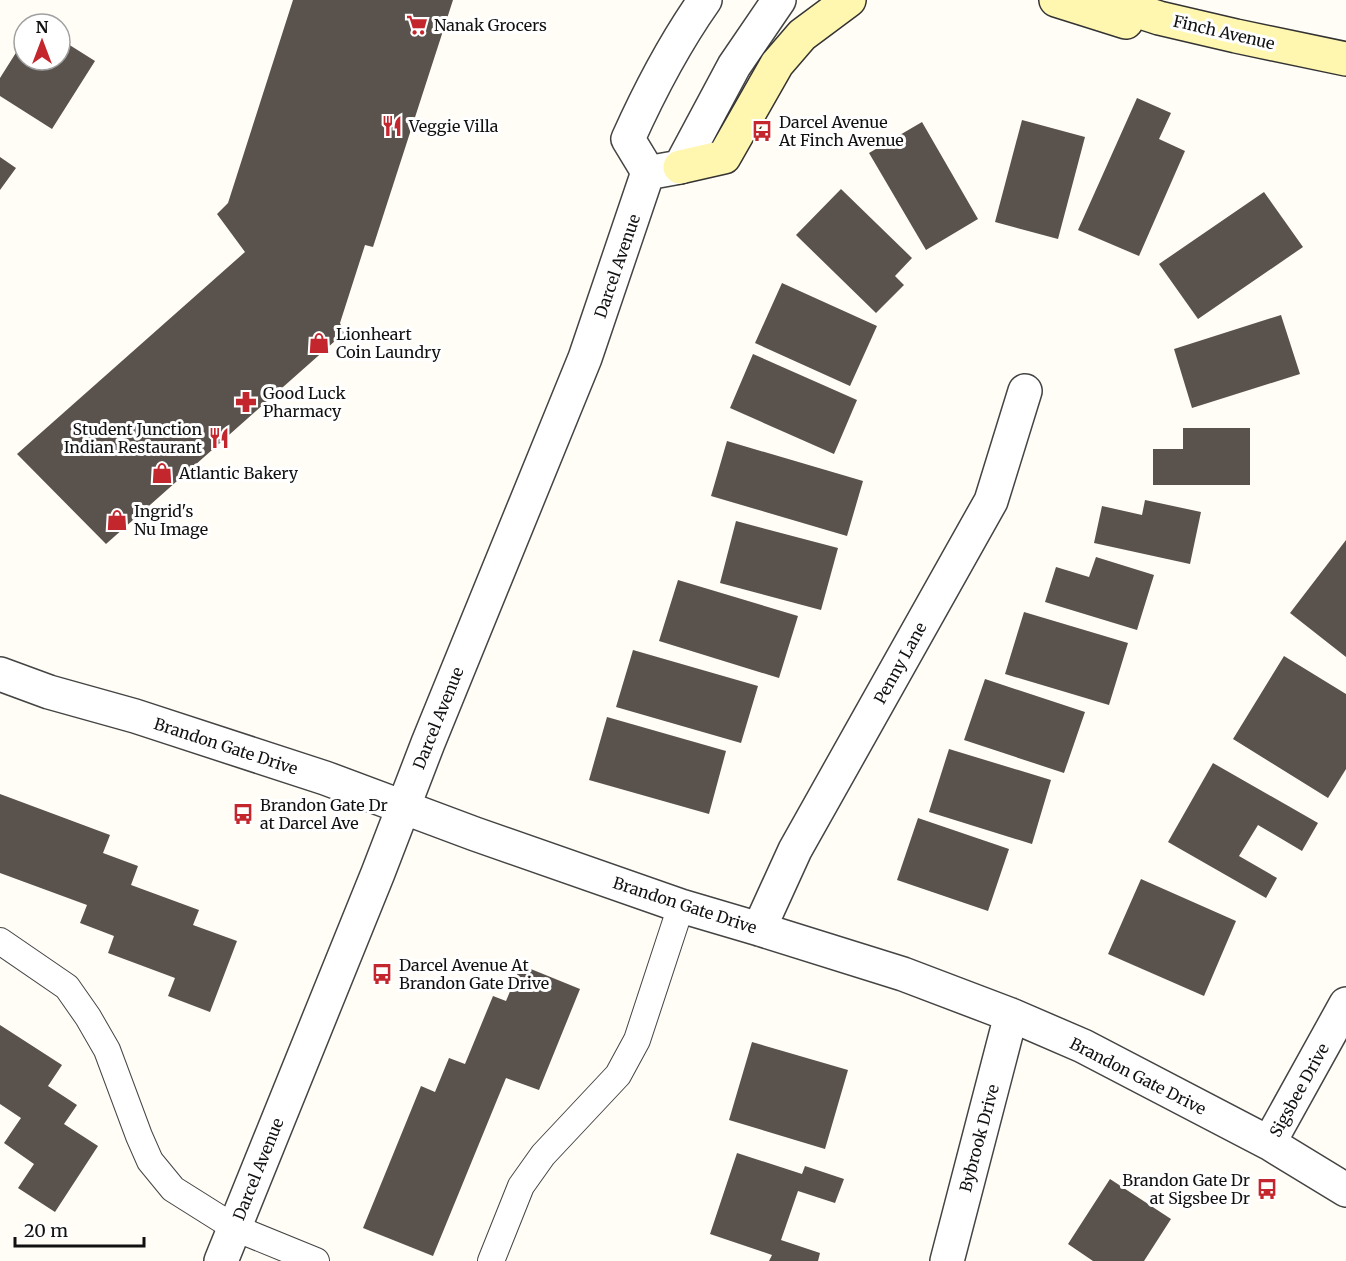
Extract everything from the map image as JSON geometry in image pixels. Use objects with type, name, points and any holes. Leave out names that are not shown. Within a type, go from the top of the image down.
[{"type":"main road","points":[[680,167],[724,157],[777,64],[802,35],[849,0]]},
{"type":"main road","points":[[1056,0],[1137,25],[1160,18]]},
{"type":"main road","name":"Finch Avenue","points":[[1104,0],[1160,18],[1346,59]]},
{"type":"street","points":[[705,0],[671,52],[628,139],[648,172],[680,167],[734,66],[779,0]]},
{"type":"street","name":"Darcel Avenue","points":[[221,1261],[585,358],[648,172]]},
{"type":"street","name":"Penny Lane","points":[[759,929],[795,850],[991,501],[1025,391]]},
{"type":"street","name":"Brandon Gate Drive","points":[[0,674],[49,692],[135,716],[325,778],[486,838],[681,906],[903,974],[1011,1015],[1083,1046],[1269,1143],[1346,1190]]},
{"type":"street","name":"Sigsbee Drive","points":[[1269,1143],[1346,1004]]},
{"type":"street","name":"Bybrook Drive","points":[[947,1261],[1011,1015]]},
{"type":"lane","points":[[491,1261],[521,1186],[543,1155],[618,1075],[637,1040],[681,906]]},
{"type":"lane","points":[[0,941],[67,987],[88,1017],[107,1050],[150,1161],[173,1189],[235,1228],[316,1261]]},
{"type":"building","points":[[293,0],[453,0],[373,247],[365,245],[340,323],[344,333],[106,544],[17,454],[245,252],[217,214],[228,203]]},
{"type":"building","points":[[72,47],[95,61],[52,129],[0,96],[0,78],[12,59],[12,72],[72,72]]},
{"type":"building","points":[[1137,98],[1171,113],[1159,139],[1185,151],[1139,256],[1078,230]]},
{"type":"building","points":[[1022,120],[1085,137],[1058,239],[995,222]]},
{"type":"building","points":[[922,122],[978,219],[926,250],[869,153]]},
{"type":"building","points":[[0,157],[16,168],[0,190]]},
{"type":"building","points":[[841,189],[912,258],[895,276],[904,285],[876,313],[796,235]]},
{"type":"building","points":[[1264,192],[1303,247],[1198,319],[1159,264]]},
{"type":"building","points":[[782,283],[877,326],[850,386],[755,343]]},
{"type":"building","points":[[1281,315],[1300,374],[1192,408],[1174,349]]},
{"type":"building","points":[[753,354],[857,400],[834,454],[730,408]]},
{"type":"building","points":[[1183,428],[1250,428],[1250,485],[1153,485],[1153,449],[1183,449]]},
{"type":"building","points":[[727,441],[863,481],[847,536],[711,496]]},
{"type":"building","points":[[1145,500],[1201,512],[1190,564],[1094,543],[1102,506],[1142,515]]},
{"type":"building","points":[[736,521],[838,548],[821,610],[720,583]]},
{"type":"building","points":[[1346,540],[1346,657],[1290,613]]},
{"type":"building","points":[[1096,557],[1154,575],[1137,630],[1045,602],[1056,567],[1089,577]]},
{"type":"building","points":[[678,580],[798,616],[779,678],[659,641]]},
{"type":"building","points":[[1024,612],[1128,643],[1109,705],[1005,674]]},
{"type":"building","points":[[633,650],[758,686],[741,743],[616,707]]},
{"type":"building","points":[[1284,656],[1346,694],[1346,769],[1328,798],[1233,739]]},
{"type":"building","points":[[985,679],[1085,712],[1064,773],[964,740]]},
{"type":"building","points":[[607,717],[726,751],[709,814],[589,780]]},
{"type":"building","points":[[949,749],[1051,780],[1032,844],[929,812]]},
{"type":"building","points":[[1213,763],[1318,823],[1302,851],[1258,825],[1239,856],[1277,878],[1266,898],[1168,842]]},
{"type":"building","points":[[0,794],[110,835],[103,853],[138,866],[131,885],[199,910],[193,925],[237,941],[210,1012],[168,996],[175,978],[108,953],[114,936],[80,923],[87,905],[0,873]]},
{"type":"building","points":[[918,818],[1009,849],[988,911],[897,880]]},
{"type":"building","points":[[1141,879],[1236,921],[1204,996],[1108,954]]},
{"type":"building","points":[[521,965],[580,989],[539,1090],[506,1078],[433,1256],[363,1228],[421,1086],[435,1092],[449,1058],[465,1064],[493,996],[506,1001]]},
{"type":"building","points":[[0,1025],[62,1065],[48,1086],[77,1105],[64,1124],[98,1146],[55,1212],[18,1188],[34,1164],[4,1143],[21,1118],[0,1104]]},
{"type":"building","points":[[752,1042],[848,1070],[825,1149],[729,1120]]},
{"type":"building","points":[[737,1153],[802,1174],[805,1166],[844,1179],[835,1203],[798,1191],[781,1240],[820,1253],[818,1261],[769,1261],[772,1255],[710,1234]]},
{"type":"building","points":[[1110,1179],[1171,1219],[1144,1261],[1093,1261],[1068,1244]]},
{"type":"place","name":"Nanak Grocers","points":[[417,25]]},
{"type":"place","name":"Veggie Villa","points":[[392,126]]},
{"type":"place","name":"Darcel Avenue At Finch Avenue","points":[[762,131]]},
{"type":"place","name":"Lionheart Coin Laundry","points":[[319,343]]},
{"type":"place","name":"Good Luck Pharmacy","points":[[246,402]]},
{"type":"place","name":"Student Junction Indian Restaurant","points":[[219,438]]},
{"type":"place","name":"Atlantic Bakery","points":[[162,473]]},
{"type":"place","name":"Ingrid's Nu Image","points":[[117,520]]},
{"type":"place","name":"Brandon Gate Dr at Darcel Ave","points":[[243,814]]},
{"type":"place","name":"Darcel Avenue At Brandon Gate Drive","points":[[382,974]]},
{"type":"place","name":"Brandon Gate Dr at Sigsbee Dr","points":[[1267,1189]]}]
